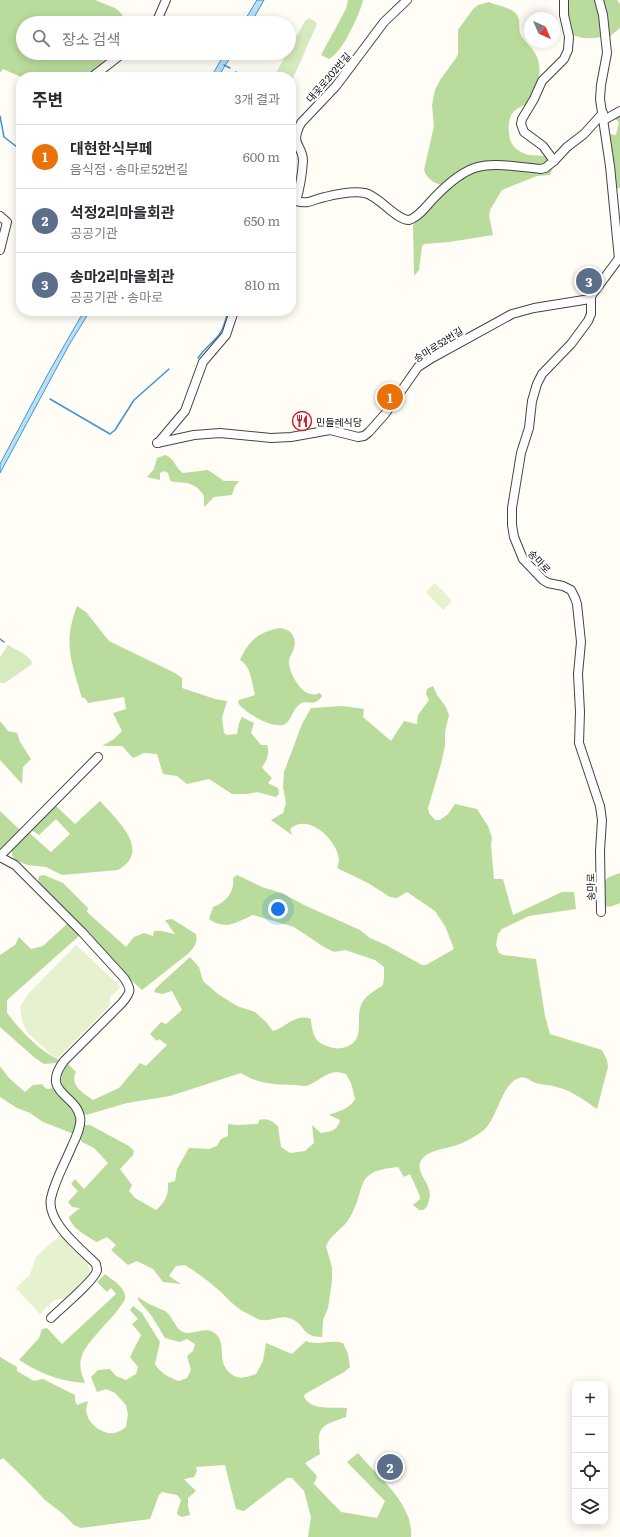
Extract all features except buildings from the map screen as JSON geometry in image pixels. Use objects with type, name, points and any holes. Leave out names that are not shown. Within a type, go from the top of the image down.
[{"type":"street","points":[[159,16],[166,0]]},
{"type":"street","name":"대곶로202번길","points":[[296,135],[301,123],[336,86],[384,22],[407,0]]},
{"type":"street","points":[[564,0],[564,15],[569,37],[568,50],[564,59],[542,81],[534,100],[522,119],[521,124],[524,132],[543,146],[554,161],[567,147],[604,116],[620,111]]},
{"type":"street","points":[[599,0],[603,15],[607,53],[600,93],[604,116],[620,258]]},
{"type":"street","points":[[98,72],[114,60]]},
{"type":"street","name":"대곶로202번길","points":[[296,142],[302,154],[303,160],[299,191],[296,198]]},
{"type":"street","name":"대곶로202번길","points":[[296,202],[309,203],[324,197],[362,193],[372,196],[405,220],[412,219],[424,209],[447,184],[472,168],[479,166],[499,165],[541,169],[546,168],[554,161]]},
{"type":"street","points":[[0,216],[7,222],[0,250]]},
{"type":"street","name":"송마로","points":[[601,912],[600,851],[602,820],[600,806],[579,743],[580,712],[578,674],[581,646],[577,604],[571,590],[563,586],[548,583],[527,564],[517,546],[512,525],[512,508],[521,453],[529,428],[532,401],[537,384],[542,374],[571,344],[588,321],[591,314],[590,300],[593,293],[620,258]]},
{"type":"street","name":"송마로52번길","points":[[232,316],[226,335],[203,362],[186,411],[157,443],[194,435],[220,433],[271,438],[291,437],[330,430],[358,437],[364,436],[385,414],[413,373],[422,364],[512,314],[534,308],[590,300]]},
{"type":"street","points":[[51,1318],[94,1276],[97,1270],[96,1264],[65,1233],[54,1218],[51,1205],[51,1198],[75,1139],[81,1118],[78,1110],[58,1089],[56,1078],[57,1070],[64,1061],[122,1003],[129,993],[130,986],[77,927],[14,866],[0,857],[98,757]]},
{"type":"green space","points":[[0,0],[95,0],[115,8],[123,16],[16,16],[16,60],[106,60],[93,72],[16,72],[16,75],[3,69],[0,73]]},
{"type":"green space","points":[[348,0],[363,0],[345,41],[329,59],[321,55],[346,9]]},
{"type":"green space","points":[[565,0],[617,0],[620,4],[620,28],[609,37],[582,38],[571,34]]},
{"type":"green space","points":[[489,2],[515,12],[518,16],[521,35],[524,40],[524,48],[531,48],[537,57],[540,69],[537,87],[528,103],[518,108],[511,115],[509,122],[510,139],[515,148],[524,153],[546,157],[550,161],[552,169],[550,175],[537,176],[502,190],[490,210],[489,215],[493,235],[449,242],[424,244],[422,246],[419,270],[414,276],[413,225],[446,186],[433,181],[428,177],[424,170],[434,126],[432,105],[435,90],[458,54],[458,30],[473,9],[478,5]]},
{"type":"green space","points":[[309,18],[317,24],[296,72],[277,72],[283,60],[296,60],[296,37],[305,21]]},
{"type":"green space","points":[[620,113],[620,188],[615,189],[609,134],[616,135],[619,122],[613,117]]},
{"type":"green space","points":[[165,455],[171,458],[183,473],[208,470],[224,481],[239,481],[235,486],[232,495],[214,497],[204,507],[204,496],[194,486],[172,482],[168,473],[164,471],[160,473],[160,480],[147,477],[154,469],[157,458]]},
{"type":"green space","points":[[435,583],[452,601],[443,610],[426,592]]},
{"type":"green space","points":[[77,606],[86,612],[109,641],[175,673],[182,678],[182,688],[215,699],[227,701],[222,718],[224,733],[227,735],[237,734],[242,717],[254,723],[251,733],[261,745],[267,745],[268,748],[268,756],[262,767],[272,778],[268,783],[278,788],[279,794],[276,797],[257,792],[248,794],[232,794],[209,779],[187,784],[177,776],[163,774],[157,754],[144,753],[133,758],[122,746],[102,746],[114,739],[122,731],[113,713],[126,709],[124,697],[88,703],[85,698],[82,698],[70,652],[70,631]]},
{"type":"green space","points":[[280,628],[290,632],[295,640],[289,666],[299,686],[307,693],[320,693],[322,696],[316,702],[306,702],[297,706],[285,724],[273,725],[252,715],[238,703],[239,700],[255,695],[247,666],[240,660],[247,647],[256,638],[266,632]]},
{"type":"green space","points":[[8,645],[24,654],[31,660],[32,664],[5,683],[1,683],[0,657]]},
{"type":"green space","points":[[433,686],[437,695],[446,707],[449,715],[445,732],[445,746],[428,808],[429,813],[435,820],[440,820],[448,814],[455,804],[477,809],[488,826],[492,838],[491,845],[494,879],[503,879],[513,915],[562,892],[574,892],[576,909],[529,916],[502,929],[498,934],[496,945],[499,953],[503,955],[536,959],[545,1016],[550,1034],[602,1050],[607,1060],[608,1067],[597,1109],[578,1096],[554,1086],[536,1083],[523,1077],[513,1081],[504,1094],[489,1125],[484,1130],[464,1142],[426,1155],[422,1159],[419,1167],[420,1172],[427,1185],[430,1195],[428,1205],[423,1210],[419,1210],[413,1205],[420,1199],[420,1196],[410,1174],[404,1177],[398,1167],[383,1169],[367,1177],[363,1183],[355,1208],[349,1219],[330,1239],[326,1246],[332,1268],[332,1281],[328,1308],[323,1320],[322,1337],[316,1336],[307,1333],[296,1321],[292,1319],[283,1317],[269,1320],[257,1319],[239,1309],[209,1282],[185,1265],[176,1266],[169,1276],[181,1284],[163,1282],[153,1269],[137,1261],[128,1265],[111,1250],[116,1245],[107,1237],[97,1242],[85,1235],[73,1225],[69,1217],[80,1208],[72,1207],[68,1202],[78,1191],[71,1184],[75,1179],[84,1189],[108,1163],[94,1148],[82,1142],[79,1137],[84,1125],[90,1125],[129,1146],[134,1151],[133,1155],[120,1169],[132,1185],[129,1191],[135,1198],[156,1210],[166,1198],[168,1183],[175,1181],[177,1169],[189,1148],[209,1149],[217,1146],[221,1139],[228,1136],[228,1124],[258,1124],[259,1120],[269,1120],[278,1126],[281,1147],[290,1153],[305,1151],[314,1143],[312,1125],[321,1133],[334,1130],[340,1120],[329,1115],[347,1107],[355,1099],[351,1083],[346,1074],[335,1072],[331,1073],[314,1083],[304,1086],[260,1082],[241,1073],[170,1096],[127,1103],[86,1115],[69,1098],[62,1085],[61,1079],[67,1063],[76,1072],[74,1081],[78,1088],[93,1100],[119,1088],[140,1063],[146,1066],[167,1045],[159,1039],[157,1041],[150,1034],[161,1022],[166,1024],[182,1010],[172,991],[162,994],[154,992],[156,988],[190,957],[199,967],[203,981],[218,994],[237,1006],[255,1012],[273,1031],[296,1019],[305,1018],[311,1019],[314,1036],[316,1039],[332,1048],[346,1047],[356,1039],[362,1003],[369,995],[383,985],[384,967],[375,960],[345,950],[334,952],[294,927],[253,915],[236,923],[226,925],[215,923],[209,919],[213,907],[222,903],[229,896],[233,887],[233,878],[237,875],[262,887],[282,893],[304,905],[360,930],[370,938],[422,965],[426,965],[454,949],[445,926],[435,911],[407,892],[397,898],[390,897],[368,883],[337,868],[339,859],[333,844],[320,830],[313,826],[305,824],[297,825],[290,829],[292,835],[271,820],[283,813],[286,803],[283,787],[284,772],[302,724],[311,708],[342,706],[364,709],[363,717],[391,741],[404,721],[417,724],[418,715],[429,700],[426,694],[427,689]]},
{"type":"green space","points":[[0,722],[8,731],[17,733],[20,742],[31,759],[23,767],[22,784],[0,760]]},
{"type":"green space","points":[[100,801],[122,826],[132,845],[132,854],[128,862],[118,870],[62,875],[46,867],[28,865],[15,860],[12,855],[12,850],[27,831],[51,852],[70,834],[56,819],[39,835],[30,829],[55,805],[75,824]]},
{"type":"green space","points":[[0,811],[20,830],[3,851],[0,852]]},
{"type":"green space","points":[[620,873],[620,903],[607,907],[604,905],[604,881],[609,877]]},
{"type":"green space","points":[[44,875],[63,883],[88,908],[87,912],[126,947],[134,937],[144,933],[153,936],[154,931],[175,934],[165,920],[172,919],[196,934],[195,945],[189,953],[142,990],[40,884],[38,879],[39,876]]},
{"type":"green space","points":[[68,923],[80,935],[7,1000],[7,1013],[18,1027],[30,1040],[51,1056],[59,1060],[57,1063],[44,1064],[35,1058],[0,1027],[0,955],[15,945],[19,937],[31,949],[43,946]]},
{"type":"green space","points":[[76,945],[121,987],[110,997],[110,1005],[60,1056],[55,1058],[27,1032],[22,1021],[20,1006],[30,992]]},
{"type":"green space","points":[[0,1066],[9,1078],[25,1092],[33,1085],[43,1084],[42,1085],[47,1089],[54,1088],[74,1108],[79,1118],[74,1134],[43,1122],[30,1113],[17,1108],[0,1097]]},
{"type":"green space","points":[[61,1234],[72,1244],[69,1246],[88,1264],[90,1272],[87,1277],[65,1298],[54,1300],[40,1314],[16,1288],[30,1275],[36,1257]]},
{"type":"green space","points":[[105,1274],[123,1289],[125,1299],[83,1353],[80,1365],[85,1383],[58,1379],[19,1360],[39,1338],[42,1329],[47,1328],[62,1344],[116,1294],[111,1288],[107,1292],[97,1282]]},
{"type":"green space","points":[[138,1297],[168,1313],[178,1328],[183,1332],[191,1333],[208,1330],[216,1334],[221,1343],[223,1363],[230,1373],[240,1378],[256,1374],[263,1361],[266,1343],[292,1354],[306,1341],[315,1343],[343,1343],[348,1354],[350,1367],[304,1396],[307,1401],[316,1406],[347,1408],[346,1417],[331,1422],[322,1428],[319,1437],[320,1454],[305,1463],[317,1476],[314,1484],[341,1512],[377,1518],[385,1501],[347,1462],[358,1453],[393,1492],[405,1509],[409,1519],[411,1537],[308,1537],[311,1517],[304,1491],[292,1478],[287,1478],[244,1511],[236,1509],[225,1465],[196,1467],[197,1471],[194,1477],[184,1479],[196,1491],[188,1498],[190,1515],[182,1517],[177,1513],[181,1500],[177,1495],[162,1492],[159,1495],[150,1519],[81,1528],[74,1525],[45,1500],[3,1458],[0,1460],[0,1357],[17,1367],[17,1371],[34,1381],[43,1379],[75,1395],[77,1405],[88,1401],[86,1412],[91,1422],[102,1431],[110,1433],[118,1432],[126,1427],[128,1414],[126,1405],[115,1393],[106,1389],[97,1392],[91,1377],[98,1370],[110,1369],[116,1376],[126,1380],[136,1374],[138,1367],[130,1357],[141,1335],[132,1324],[138,1319],[130,1310],[133,1306],[142,1313],[160,1342],[155,1364],[166,1375],[179,1381],[187,1378],[191,1370],[187,1356],[193,1351],[195,1344],[187,1339],[180,1342],[165,1338],[151,1315],[138,1300]]},
{"type":"water","points":[[257,0],[264,0],[255,16],[247,16]]},
{"type":"water","points":[[221,60],[229,60],[221,72],[214,72]]},
{"type":"water","points":[[81,316],[87,316],[69,345],[0,473],[0,464],[49,372]]},
{"type":"waterway","points":[[224,65],[230,68]]},
{"type":"waterway","points":[[0,116],[4,137],[16,146]]},
{"type":"waterway","points":[[198,358],[217,338],[225,323],[227,316]]},
{"type":"waterway","points":[[50,399],[110,434],[115,430],[134,400],[169,369]]},
{"type":"waterway","points":[[0,639],[4,642]]},
{"type":"place","name":"송마2리마을회관","points":[[589,281]]},
{"type":"place","name":"대현한식부페","points":[[390,397]]},
{"type":"place","name":"민들레식당","points":[[302,421]]},
{"type":"place","name":"석정2리마을회관","points":[[390,1467]]}]
